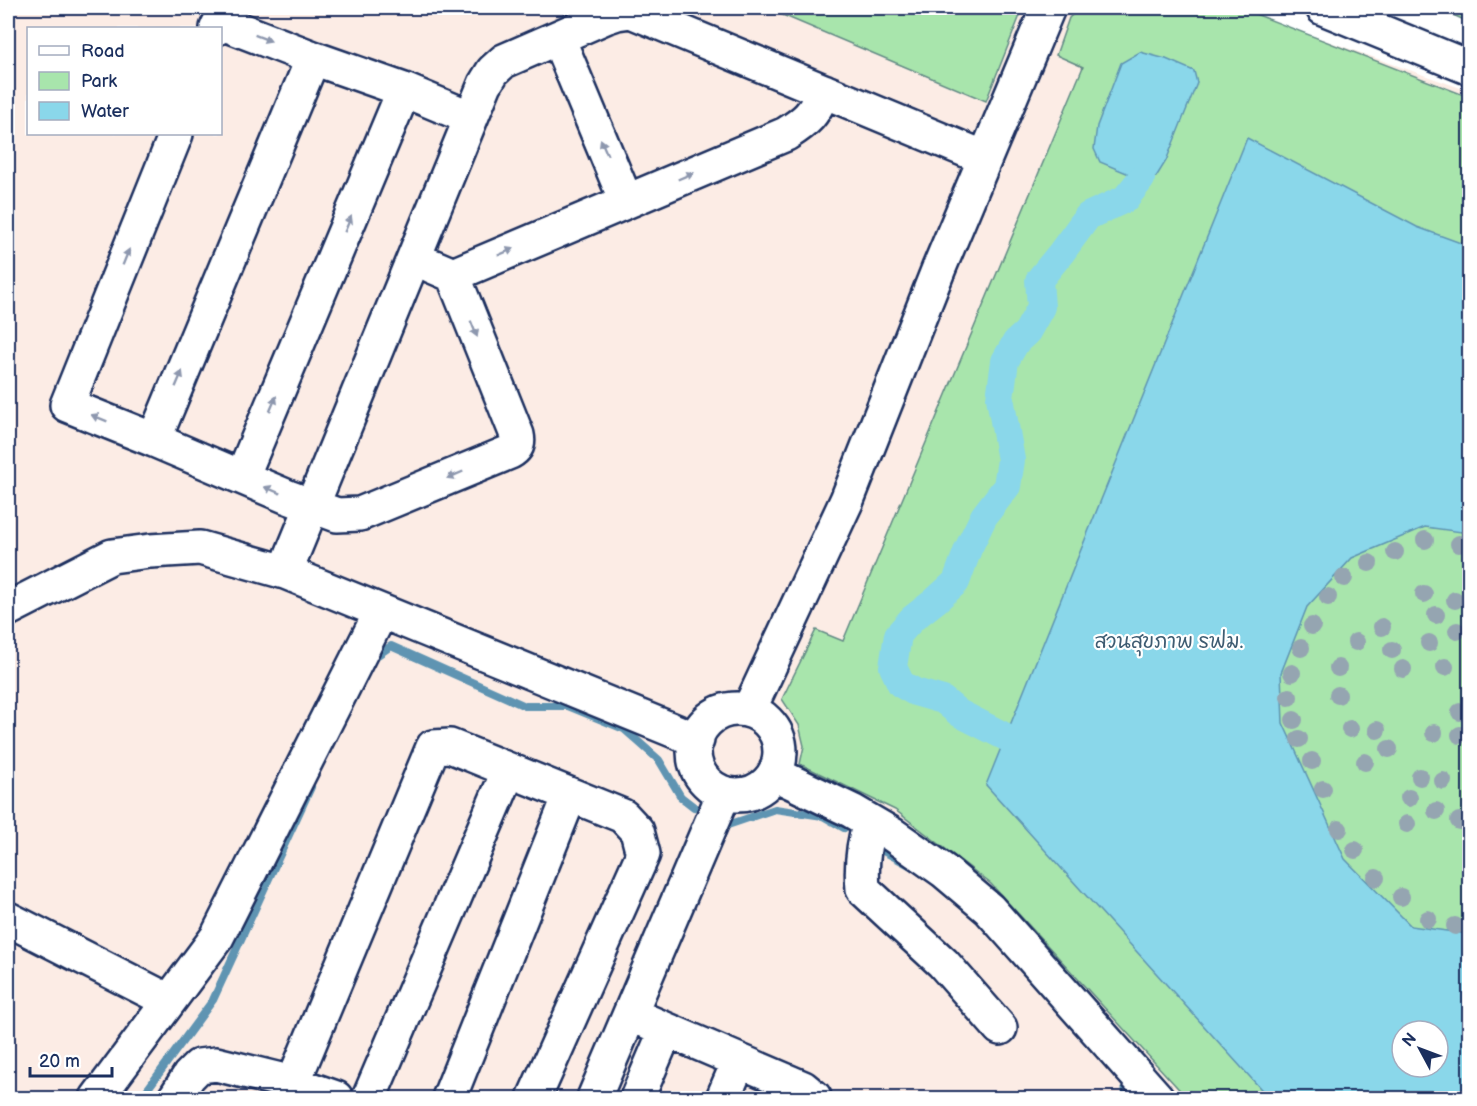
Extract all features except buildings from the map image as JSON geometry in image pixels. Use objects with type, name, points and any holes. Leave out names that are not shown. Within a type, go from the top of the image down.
[{"type":"lane","points":[[749,711],[847,500],[935,278],[1042,22],[1057,8]]},
{"type":"lane","points":[[1323,8],[1470,68]]},
{"type":"lane","points":[[285,573],[485,84],[493,71],[504,61],[605,17],[631,11],[985,158]]},
{"type":"lane","points":[[218,27],[220,21],[313,58],[404,90],[471,118]]},
{"type":"lane","points":[[558,38],[626,201]]},
{"type":"lane","points":[[154,440],[313,58]]},
{"type":"lane","points":[[242,477],[404,90]]},
{"type":"lane","points":[[414,259],[453,274],[786,134],[815,111],[824,91]]},
{"type":"lane","points":[[176,135],[67,405],[312,506],[337,515],[360,514],[510,453],[516,448],[518,435],[453,274]]},
{"type":"lane","points":[[8,609],[112,556],[200,548],[285,573],[697,740]]},
{"type":"lane","points":[[97,1098],[217,937],[381,612]]},
{"type":"lane","points":[[735,709],[749,711],[766,720],[777,736],[780,755],[775,774],[761,788],[743,795],[724,794],[707,783],[699,772],[694,759],[697,740],[699,732],[708,720],[721,712],[735,709]]},
{"type":"lane","points":[[293,1083],[433,747],[450,746],[623,816],[637,831],[643,854],[534,1098]]},
{"type":"lane","points":[[369,1098],[509,770]]},
{"type":"lane","points":[[775,774],[852,811],[892,835],[944,871],[989,909],[1157,1098]]},
{"type":"lane","points":[[594,1098],[724,794]]},
{"type":"lane","points":[[449,1098],[570,795]]},
{"type":"lane","points":[[870,822],[865,839],[863,889],[943,963],[1000,1028]]},
{"type":"lane","points":[[8,919],[169,1000]]},
{"type":"lane","points":[[630,1014],[803,1088],[814,1098]]},
{"type":"lane","points":[[638,1098],[666,1030]]},
{"type":"lane","points":[[723,1098],[739,1061]]},
{"type":"lane","points":[[175,1098],[189,1076],[199,1066],[216,1064],[293,1083],[336,1098]]},
{"type":"shaded area","points":[[8,8],[766,8],[986,101],[1024,8],[1234,8],[1469,91],[1469,1098],[8,1098]]},
{"type":"green space","points":[[766,8],[1023,8],[986,101]]},
{"type":"green space","name":"สวนสุขภาพ รฟม.","points":[[1079,8],[1240,8],[1469,97],[1469,1098],[1187,1098],[991,884],[895,810],[800,764],[804,746],[799,725],[782,699],[816,630],[843,641],[1083,67],[1056,55],[1069,18]]},
{"type":"green space","points":[[1437,8],[1469,8],[1469,22]]},
{"type":"water","points":[[1140,52],[1166,59],[1194,71],[1197,83],[1166,161],[1156,177],[1141,179],[1100,162],[1094,149],[1097,126],[1121,63]]},
{"type":"water","points":[[1247,138],[1417,227],[1469,246],[1469,533],[1425,527],[1352,558],[1307,607],[1281,673],[1283,723],[1345,859],[1411,926],[1468,934],[1469,936],[1469,1098],[1269,1098],[986,785]]},
{"type":"waterway","points":[[1006,737],[959,713],[943,700],[915,692],[901,684],[893,667],[898,635],[912,619],[956,582],[968,549],[984,516],[1007,486],[1011,460],[1000,398],[1005,361],[1016,342],[1027,332],[1041,307],[1039,280],[1088,216],[1125,199],[1141,179]]},
{"type":"waterway","points":[[369,661],[391,646],[525,706],[568,706],[624,729],[659,760],[681,797],[694,807]]},
{"type":"waterway","points":[[141,1098],[213,1000],[311,787]]},
{"type":"waterway","points":[[719,828],[775,809],[823,816],[844,828]]},
{"type":"waterway","points":[[885,852],[911,866]]},
{"type":"waterway","points":[[1125,1078],[1126,1098]]}]
